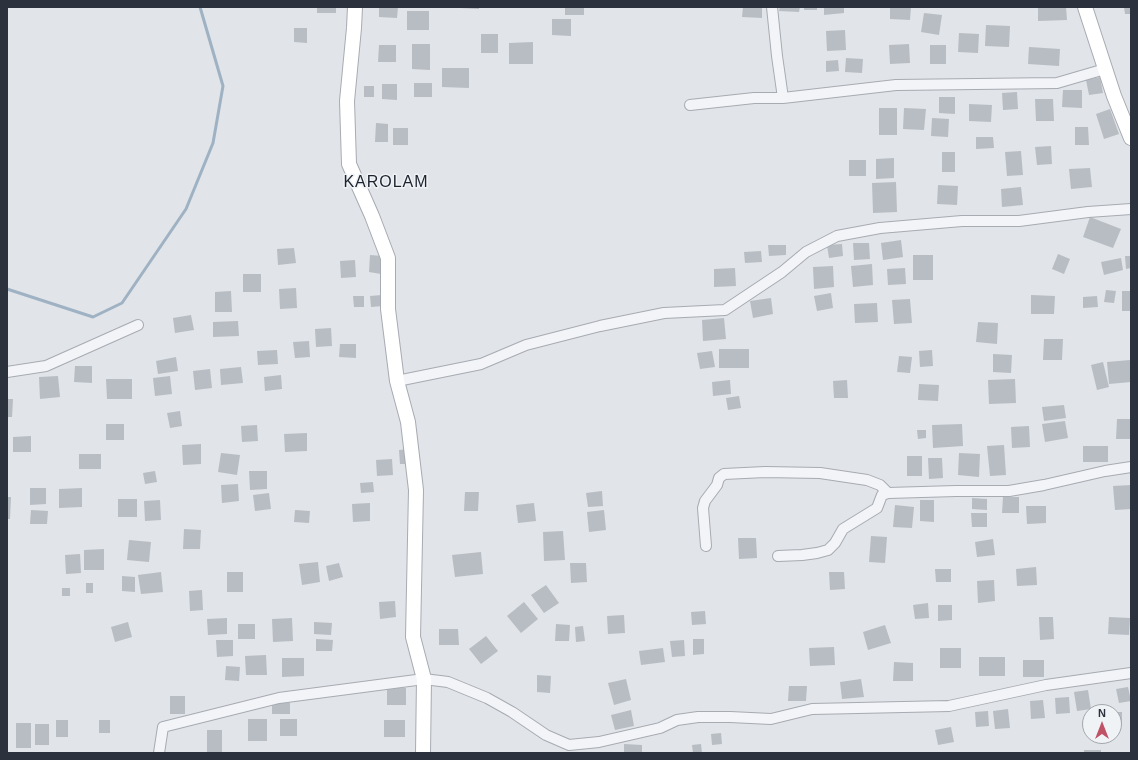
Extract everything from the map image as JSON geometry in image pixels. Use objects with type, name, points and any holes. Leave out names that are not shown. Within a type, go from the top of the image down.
[{"type":"main road","points":[[355,7],[347,101],[349,164],[372,216],[388,258],[388,309],[397,381],[408,422],[416,490],[413,637],[424,679],[423,753]]},
{"type":"main road","points":[[1085,7],[1114,96],[1131,138]]},
{"type":"street","points":[[772,7],[783,98]]},
{"type":"street","points":[[690,105],[754,98],[783,98],[896,85],[1057,83],[1105,69]]},
{"type":"street","points":[[397,381],[481,364],[526,345],[600,326],[664,313],[726,310],[782,272],[806,252],[836,236],[880,228],[962,221],[1019,221],[1088,212],[1131,209]]},
{"type":"street","points":[[7,372],[46,366],[138,325]]},
{"type":"street","points":[[778,556],[802,555],[828,550],[836,543],[843,529],[877,508],[882,495],[888,493],[1009,491],[1131,466]]},
{"type":"street","points":[[706,546],[703,508],[705,501],[719,478],[724,474],[758,472],[820,473],[868,480],[880,485],[888,493]]},
{"type":"street","points":[[159,753],[163,727],[279,698],[424,679],[448,682],[487,698],[512,712],[546,735],[569,745],[614,738],[660,728],[677,720],[698,717],[771,718],[818,709],[949,706],[1046,685],[1131,673]]},
{"type":"building","points":[[317,7],[336,7],[336,13],[317,13]]},
{"type":"building","points":[[379,7],[398,7],[397,18],[379,17]]},
{"type":"building","points":[[479,7],[479,9],[460,8]]},
{"type":"building","points":[[565,7],[584,7],[584,15],[565,15]]},
{"type":"building","points":[[743,7],[762,7],[762,18],[742,17]]},
{"type":"building","points":[[780,7],[800,7],[799,12],[779,11]]},
{"type":"building","points":[[804,7],[817,7],[817,10],[804,10]]},
{"type":"building","points":[[824,7],[844,7],[844,13],[824,15]]},
{"type":"building","points":[[890,7],[911,7],[910,20],[890,19]]},
{"type":"building","points":[[1038,7],[1066,7],[1067,20],[1038,21]]},
{"type":"building","points":[[1124,7],[1131,7],[1131,14],[1125,14]]},
{"type":"building","points":[[407,11],[429,11],[429,30],[407,30]]},
{"type":"building","points":[[924,13],[942,15],[939,35],[921,32]]},
{"type":"building","points":[[552,19],[571,19],[571,36],[552,35]]},
{"type":"building","points":[[986,25],[1010,26],[1009,47],[985,46]]},
{"type":"building","points":[[294,28],[307,28],[307,43],[294,42]]},
{"type":"building","points":[[845,30],[846,50],[827,51],[826,31]]},
{"type":"building","points":[[959,33],[979,34],[978,53],[958,52]]},
{"type":"building","points":[[481,34],[498,34],[498,53],[481,53]]},
{"type":"building","points":[[533,42],[533,64],[509,64],[509,43]]},
{"type":"building","points":[[412,44],[430,44],[430,70],[412,69]]},
{"type":"building","points":[[909,44],[910,63],[890,64],[889,45]]},
{"type":"building","points":[[379,45],[396,45],[396,62],[378,62]]},
{"type":"building","points":[[930,45],[946,45],[946,64],[930,64]]},
{"type":"building","points":[[1029,47],[1060,49],[1059,66],[1028,64]]},
{"type":"building","points":[[846,58],[863,59],[862,73],[845,72]]},
{"type":"building","points":[[838,60],[839,71],[826,72],[826,61]]},
{"type":"building","points":[[442,68],[469,68],[469,88],[442,87]]},
{"type":"building","points":[[1100,77],[1103,93],[1089,95],[1086,80]]},
{"type":"building","points":[[414,83],[432,83],[432,97],[414,97]]},
{"type":"building","points":[[382,84],[397,84],[397,100],[382,99]]},
{"type":"building","points":[[364,86],[374,86],[374,97],[364,97]]},
{"type":"building","points":[[1063,90],[1082,90],[1082,108],[1062,107]]},
{"type":"building","points":[[1017,92],[1018,109],[1003,110],[1002,93]]},
{"type":"building","points":[[939,97],[955,97],[955,114],[939,113]]},
{"type":"building","points":[[1035,99],[1053,99],[1054,121],[1036,121]]},
{"type":"building","points":[[969,104],[992,105],[991,122],[969,121]]},
{"type":"building","points":[[879,108],[897,108],[897,135],[879,135]]},
{"type":"building","points":[[904,108],[926,109],[924,130],[903,129]]},
{"type":"building","points":[[1110,109],[1119,134],[1104,139],[1096,114]]},
{"type":"building","points":[[932,118],[949,119],[948,137],[931,136]]},
{"type":"building","points":[[376,123],[388,124],[388,142],[375,142]]},
{"type":"building","points":[[1075,127],[1088,127],[1089,145],[1075,145]]},
{"type":"building","points":[[393,128],[408,128],[408,145],[393,145]]},
{"type":"building","points":[[976,137],[993,137],[994,148],[976,149]]},
{"type":"building","points":[[1051,146],[1052,164],[1037,165],[1035,147]]},
{"type":"building","points":[[1021,151],[1023,175],[1007,176],[1005,152]]},
{"type":"building","points":[[942,152],[955,152],[955,172],[942,172]]},
{"type":"building","points":[[894,158],[894,178],[876,179],[876,159]]},
{"type":"building","points":[[849,160],[866,160],[866,176],[849,176]]},
{"type":"building","points":[[1090,168],[1092,187],[1071,189],[1069,169]]},
{"type":"building","points":[[896,182],[897,212],[873,213],[872,183]]},
{"type":"building","points":[[938,185],[958,186],[957,205],[937,204]]},
{"type":"building","points":[[1021,187],[1023,205],[1002,207],[1001,189]]},
{"type":"building","points":[[1090,217],[1121,229],[1113,248],[1083,237]]},
{"type":"building","points":[[901,240],[903,257],[883,260],[881,243]]},
{"type":"building","points":[[853,243],[869,243],[870,259],[854,260]]},
{"type":"building","points":[[842,244],[843,256],[829,258],[827,245]]},
{"type":"building","points":[[768,245],[786,245],[786,255],[769,256]]},
{"type":"building","points":[[294,248],[296,263],[278,265],[277,249]]},
{"type":"building","points":[[761,251],[762,262],[745,263],[744,252]]},
{"type":"building","points":[[1058,254],[1070,259],[1064,274],[1052,269]]},
{"type":"building","points":[[370,255],[383,256],[381,274],[369,272]]},
{"type":"building","points":[[913,255],[933,255],[933,280],[913,280]]},
{"type":"building","points":[[1125,256],[1131,256],[1131,268],[1126,269]]},
{"type":"building","points":[[1121,258],[1123,270],[1104,275],[1101,262]]},
{"type":"building","points":[[355,260],[356,277],[341,278],[340,261]]},
{"type":"building","points":[[872,264],[873,285],[853,287],[851,266]]},
{"type":"building","points":[[833,266],[834,287],[814,289],[813,267]]},
{"type":"building","points":[[735,268],[736,286],[714,287],[714,269]]},
{"type":"building","points":[[905,268],[906,284],[888,285],[887,269]]},
{"type":"building","points":[[243,274],[261,274],[261,292],[243,292]]},
{"type":"building","points":[[296,288],[297,308],[280,309],[279,289]]},
{"type":"building","points":[[1106,290],[1116,291],[1114,303],[1104,302]]},
{"type":"building","points":[[231,291],[232,312],[215,312],[215,292]]},
{"type":"building","points":[[1122,291],[1131,291],[1131,311],[1122,311]]},
{"type":"building","points":[[831,293],[833,308],[817,311],[814,296]]},
{"type":"building","points":[[382,295],[383,306],[371,307],[370,296]]},
{"type":"building","points":[[1031,295],[1055,296],[1054,314],[1031,314]]},
{"type":"building","points":[[353,296],[364,296],[364,307],[354,307]]},
{"type":"building","points":[[1097,296],[1098,307],[1083,308],[1083,297]]},
{"type":"building","points":[[771,298],[773,314],[753,318],[750,301]]},
{"type":"building","points":[[910,299],[912,323],[894,324],[892,300]]},
{"type":"building","points":[[877,303],[878,322],[855,323],[854,304]]},
{"type":"building","points":[[191,315],[194,330],[175,333],[173,318]]},
{"type":"building","points":[[724,318],[726,339],[703,341],[702,320]]},
{"type":"building","points":[[238,321],[239,336],[213,337],[213,322]]},
{"type":"building","points":[[978,322],[998,323],[997,344],[976,342]]},
{"type":"building","points":[[331,328],[332,346],[316,347],[315,329]]},
{"type":"building","points":[[1044,339],[1063,339],[1062,360],[1043,360]]},
{"type":"building","points":[[309,341],[310,357],[295,358],[293,342]]},
{"type":"building","points":[[340,344],[356,344],[356,358],[339,357]]},
{"type":"building","points":[[719,349],[749,349],[749,368],[719,368]]},
{"type":"building","points":[[277,350],[278,364],[258,365],[257,351]]},
{"type":"building","points":[[932,350],[933,366],[920,367],[919,351]]},
{"type":"building","points":[[712,351],[715,367],[700,369],[697,353]]},
{"type":"building","points":[[993,354],[1012,355],[1011,373],[993,372]]},
{"type":"building","points":[[899,356],[912,357],[910,373],[897,372]]},
{"type":"building","points":[[176,357],[178,371],[158,374],[156,361]]},
{"type":"building","points":[[1130,360],[1131,382],[1109,384],[1107,362]]},
{"type":"building","points":[[1103,362],[1109,387],[1097,390],[1091,365]]},
{"type":"building","points":[[75,366],[92,366],[92,383],[74,382]]},
{"type":"building","points":[[241,367],[243,383],[221,385],[220,369]]},
{"type":"building","points":[[210,369],[212,388],[195,390],[193,371]]},
{"type":"building","points":[[281,375],[282,389],[265,391],[264,377]]},
{"type":"building","points":[[58,376],[60,397],[40,399],[39,377]]},
{"type":"building","points":[[170,376],[172,394],[155,396],[153,378]]},
{"type":"building","points":[[106,379],[132,379],[132,399],[107,399]]},
{"type":"building","points":[[1015,379],[1016,403],[989,404],[988,380]]},
{"type":"building","points":[[730,380],[731,394],[713,396],[712,382]]},
{"type":"building","points":[[847,380],[848,398],[834,398],[833,381]]},
{"type":"building","points":[[919,384],[939,385],[938,401],[918,400]]},
{"type":"building","points":[[739,396],[741,408],[728,410],[726,398]]},
{"type":"building","points":[[7,399],[13,399],[12,417],[7,417]]},
{"type":"building","points":[[1064,405],[1066,418],[1044,421],[1042,407]]},
{"type":"building","points":[[180,411],[182,426],[170,428],[167,413]]},
{"type":"building","points":[[1117,419],[1131,419],[1131,439],[1116,439]]},
{"type":"building","points":[[1065,421],[1068,438],[1045,442],[1042,424]]},
{"type":"building","points":[[106,424],[124,424],[124,440],[106,440]]},
{"type":"building","points":[[962,424],[963,446],[933,448],[932,425]]},
{"type":"building","points":[[257,425],[258,441],[242,442],[241,426]]},
{"type":"building","points":[[1029,426],[1030,447],[1012,448],[1011,427]]},
{"type":"building","points":[[917,430],[926,430],[926,438],[918,439]]},
{"type":"building","points":[[307,433],[307,451],[285,452],[284,434]]},
{"type":"building","points":[[31,436],[31,452],[13,452],[13,437]]},
{"type":"building","points":[[201,444],[201,464],[183,465],[182,445]]},
{"type":"building","points":[[1004,445],[1006,475],[990,476],[987,446]]},
{"type":"building","points":[[1083,446],[1108,446],[1108,462],[1083,462]]},
{"type":"building","points":[[409,449],[409,464],[400,464],[399,450]]},
{"type":"building","points":[[221,453],[240,455],[237,475],[218,472]]},
{"type":"building","points":[[959,453],[980,454],[979,477],[958,475]]},
{"type":"building","points":[[79,454],[101,454],[101,469],[79,469]]},
{"type":"building","points":[[907,456],[922,456],[922,476],[907,476]]},
{"type":"building","points":[[928,458],[942,458],[943,478],[929,479]]},
{"type":"building","points":[[392,459],[393,475],[377,476],[376,460]]},
{"type":"building","points":[[155,471],[157,482],[145,484],[143,473]]},
{"type":"building","points":[[249,471],[267,471],[267,489],[250,490]]},
{"type":"building","points":[[373,482],[374,492],[361,493],[360,483]]},
{"type":"building","points":[[238,484],[239,501],[222,503],[221,485]]},
{"type":"building","points":[[1131,485],[1131,509],[1115,510],[1113,486]]},
{"type":"building","points":[[30,488],[46,488],[46,504],[30,505]]},
{"type":"building","points":[[82,488],[82,507],[59,508],[59,489]]},
{"type":"building","points":[[602,491],[603,506],[588,507],[586,493]]},
{"type":"building","points":[[465,492],[479,492],[478,511],[464,511]]},
{"type":"building","points":[[269,493],[271,509],[255,511],[253,495]]},
{"type":"building","points":[[7,497],[11,497],[10,519],[7,519]]},
{"type":"building","points":[[1003,497],[1019,497],[1019,513],[1002,513]]},
{"type":"building","points":[[972,498],[987,499],[987,510],[972,509]]},
{"type":"building","points":[[118,499],[137,499],[137,517],[118,517]]},
{"type":"building","points":[[160,500],[161,520],[145,521],[144,501]]},
{"type":"building","points":[[920,500],[934,500],[934,522],[920,521]]},
{"type":"building","points":[[370,503],[370,521],[353,522],[352,504]]},
{"type":"building","points":[[534,503],[536,521],[518,523],[516,505]]},
{"type":"building","points":[[895,505],[914,507],[912,528],[893,527]]},
{"type":"building","points":[[1026,506],[1046,506],[1046,523],[1027,524]]},
{"type":"building","points":[[31,510],[48,511],[47,524],[30,524]]},
{"type":"building","points":[[295,510],[310,511],[309,523],[294,522]]},
{"type":"building","points":[[604,510],[606,530],[589,532],[587,512]]},
{"type":"building","points":[[971,513],[987,513],[987,527],[972,527]]},
{"type":"building","points":[[184,529],[201,530],[200,549],[183,549]]},
{"type":"building","points":[[563,531],[565,560],[544,561],[543,532]]},
{"type":"building","points":[[871,536],[887,537],[885,563],[869,562]]},
{"type":"building","points":[[738,538],[756,538],[757,558],[739,559]]},
{"type":"building","points":[[993,539],[995,555],[977,557],[975,542]]},
{"type":"building","points":[[129,540],[151,542],[149,562],[127,560]]},
{"type":"building","points":[[104,549],[104,570],[84,570],[84,550]]},
{"type":"building","points":[[481,552],[483,574],[455,577],[452,555]]},
{"type":"building","points":[[80,554],[81,573],[66,574],[65,555]]},
{"type":"building","points":[[318,562],[320,582],[302,585],[299,564]]},
{"type":"building","points":[[339,563],[343,577],[329,581],[326,566]]},
{"type":"building","points":[[570,563],[586,563],[587,582],[571,583]]},
{"type":"building","points":[[1036,567],[1037,585],[1017,586],[1016,569]]},
{"type":"building","points":[[935,569],[951,569],[951,582],[936,582]]},
{"type":"building","points":[[161,572],[163,592],[141,594],[138,575]]},
{"type":"building","points":[[227,572],[243,572],[243,592],[227,592]]},
{"type":"building","points":[[829,572],[844,572],[845,589],[830,590]]},
{"type":"building","points":[[122,576],[135,577],[135,592],[122,591]]},
{"type":"building","points":[[994,580],[995,601],[978,603],[977,581]]},
{"type":"building","points":[[86,583],[93,583],[93,593],[86,593]]},
{"type":"building","points":[[546,585],[559,603],[544,613],[531,595]]},
{"type":"building","points":[[62,588],[70,588],[70,596],[62,596]]},
{"type":"building","points":[[202,590],[203,610],[190,611],[189,591]]},
{"type":"building","points":[[395,601],[396,617],[380,619],[379,602]]},
{"type":"building","points":[[524,602],[538,619],[521,633],[507,616]]},
{"type":"building","points":[[928,603],[929,618],[915,619],[913,605]]},
{"type":"building","points":[[938,605],[952,605],[952,620],[938,621]]},
{"type":"building","points":[[705,611],[706,624],[692,625],[691,612]]},
{"type":"building","points":[[624,615],[625,633],[608,634],[607,616]]},
{"type":"building","points":[[1039,617],[1053,617],[1054,639],[1040,640]]},
{"type":"building","points":[[1109,617],[1130,618],[1129,635],[1108,634]]},
{"type":"building","points":[[227,618],[227,634],[208,635],[207,619]]},
{"type":"building","points":[[292,618],[293,641],[273,642],[272,619]]},
{"type":"building","points":[[128,622],[132,637],[115,642],[111,627]]},
{"type":"building","points":[[314,622],[332,623],[331,635],[314,634]]},
{"type":"building","points":[[238,624],[255,624],[255,639],[238,639]]},
{"type":"building","points":[[556,624],[570,625],[569,641],[555,641]]},
{"type":"building","points":[[885,625],[891,643],[868,650],[863,632]]},
{"type":"building","points":[[583,626],[585,641],[576,642],[575,627]]},
{"type":"building","points":[[439,629],[458,629],[459,645],[439,645]]},
{"type":"building","points":[[486,636],[498,651],[481,664],[469,649]]},
{"type":"building","points":[[316,639],[333,640],[332,651],[316,651]]},
{"type":"building","points":[[693,639],[704,639],[704,654],[693,655]]},
{"type":"building","points":[[216,640],[233,640],[233,656],[217,657]]},
{"type":"building","points":[[684,640],[685,656],[672,657],[670,641]]},
{"type":"building","points":[[834,647],[835,665],[810,666],[809,648]]},
{"type":"building","points":[[663,648],[665,662],[641,665],[639,651]]},
{"type":"building","points":[[940,648],[961,648],[961,668],[940,668]]},
{"type":"building","points":[[266,655],[267,675],[246,675],[245,656]]},
{"type":"building","points":[[979,657],[1005,657],[1005,676],[979,676]]},
{"type":"building","points":[[282,658],[304,658],[304,676],[282,677]]},
{"type":"building","points":[[1023,660],[1044,660],[1044,677],[1023,677]]},
{"type":"building","points":[[894,662],[913,663],[913,681],[893,681]]},
{"type":"building","points":[[226,666],[240,667],[239,681],[225,680]]},
{"type":"building","points":[[537,675],[551,676],[550,693],[537,692]]},
{"type":"building","points":[[626,679],[631,700],[614,705],[608,683]]},
{"type":"building","points":[[861,679],[864,697],[842,699],[840,682]]},
{"type":"building","points":[[789,686],[807,686],[806,701],[788,701]]},
{"type":"building","points":[[1128,687],[1131,701],[1119,703],[1116,689]]},
{"type":"building","points":[[387,688],[406,688],[406,705],[387,705]]},
{"type":"building","points":[[1088,690],[1090,704],[1082,704],[1082,710],[1077,711],[1074,692]]},
{"type":"building","points":[[170,696],[185,696],[185,714],[170,714]]},
{"type":"building","points":[[1069,697],[1070,713],[1056,714],[1055,698]]},
{"type":"building","points":[[1043,700],[1045,718],[1031,719],[1030,701]]},
{"type":"building","points":[[272,703],[290,703],[290,714],[272,714]]},
{"type":"building","points":[[1008,709],[1010,728],[995,729],[993,711]]},
{"type":"building","points":[[631,710],[634,726],[615,730],[611,715]]},
{"type":"building","points":[[988,711],[989,726],[976,727],[975,712]]},
{"type":"building","points":[[248,719],[267,719],[267,741],[248,741]]},
{"type":"building","points":[[280,719],[297,719],[297,736],[280,736]]},
{"type":"building","points":[[56,720],[68,720],[68,737],[56,737]]},
{"type":"building","points":[[99,720],[110,720],[110,733],[99,733]]},
{"type":"building","points":[[384,720],[405,720],[405,737],[384,737]]},
{"type":"building","points":[[16,723],[31,723],[31,748],[16,748]]},
{"type":"building","points":[[35,724],[49,724],[49,745],[35,745]]},
{"type":"building","points":[[951,727],[954,742],[938,745],[935,730]]},
{"type":"building","points":[[207,730],[222,730],[222,753],[207,753]]},
{"type":"building","points":[[721,733],[722,744],[712,745],[711,734]]},
{"type":"building","points":[[624,744],[642,745],[642,753],[624,753]]},
{"type":"building","points":[[701,744],[702,753],[693,753],[692,745]]},
{"type":"building","points":[[1084,750],[1101,750],[1101,753],[1084,753]]},
{"type":"waterway","points":[[7,289],[93,317],[122,303],[186,209],[213,143],[223,86],[200,7]]},
{"type":"district","name":"KAROLAM","points":[[386,183]]}]
